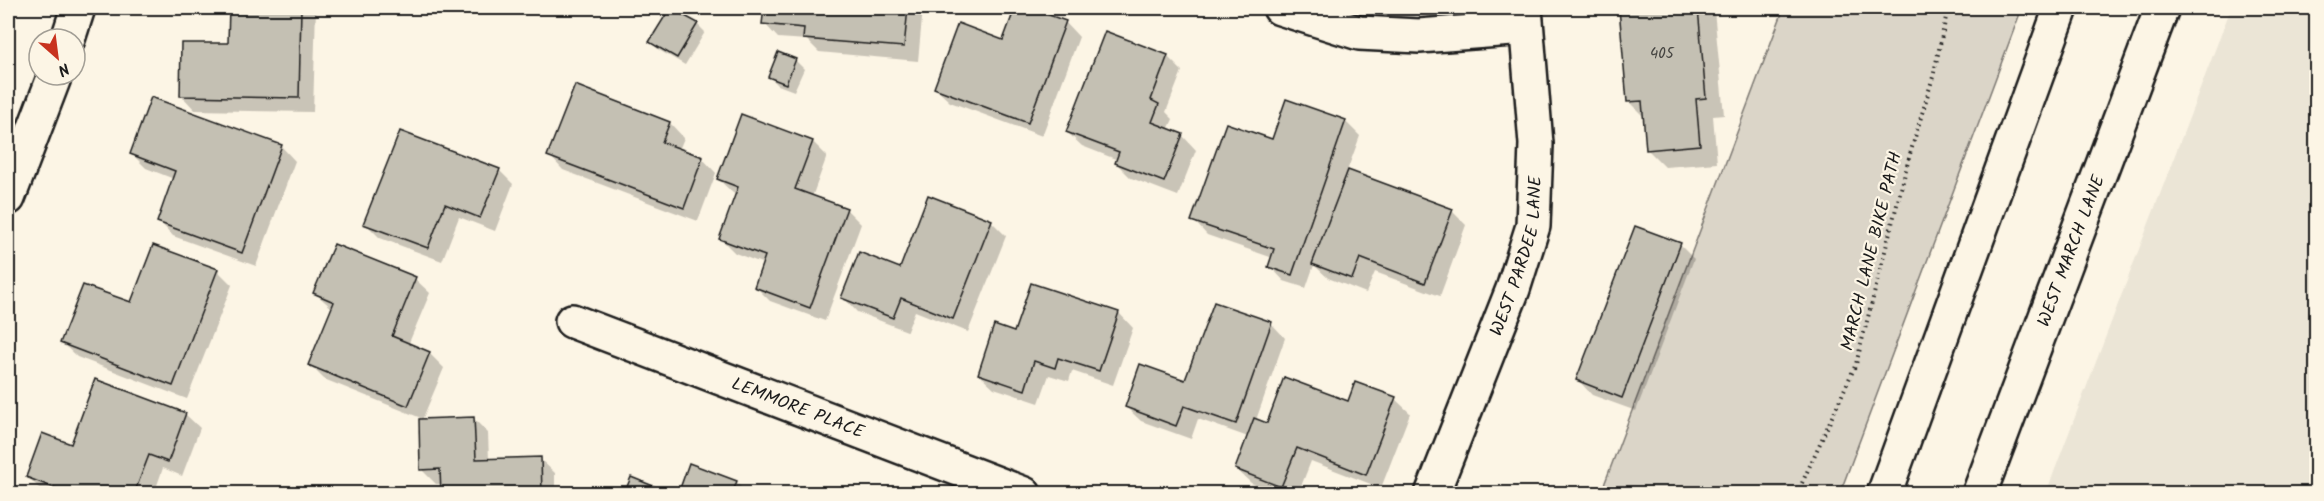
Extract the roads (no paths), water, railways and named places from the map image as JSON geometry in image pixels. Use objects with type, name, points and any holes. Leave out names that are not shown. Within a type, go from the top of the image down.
[{"type":"street","points":[[72,27],[78,8]]},
{"type":"street","points":[[1280,8],[1359,33],[1419,36],[1526,18]]},
{"type":"street","points":[[1884,494],[2061,8]]},
{"type":"street","name":"WEST MARCH LANE","points":[[1979,494],[2162,8]]},
{"type":"street","name":"WEST PARDEE LANE","points":[[1432,494],[1514,289],[1533,226],[1536,144],[1526,18]]},
{"type":"street","points":[[8,198],[50,87]]},
{"type":"street","name":"LEMMORE PLACE","points":[[572,321],[1024,494]]}]
